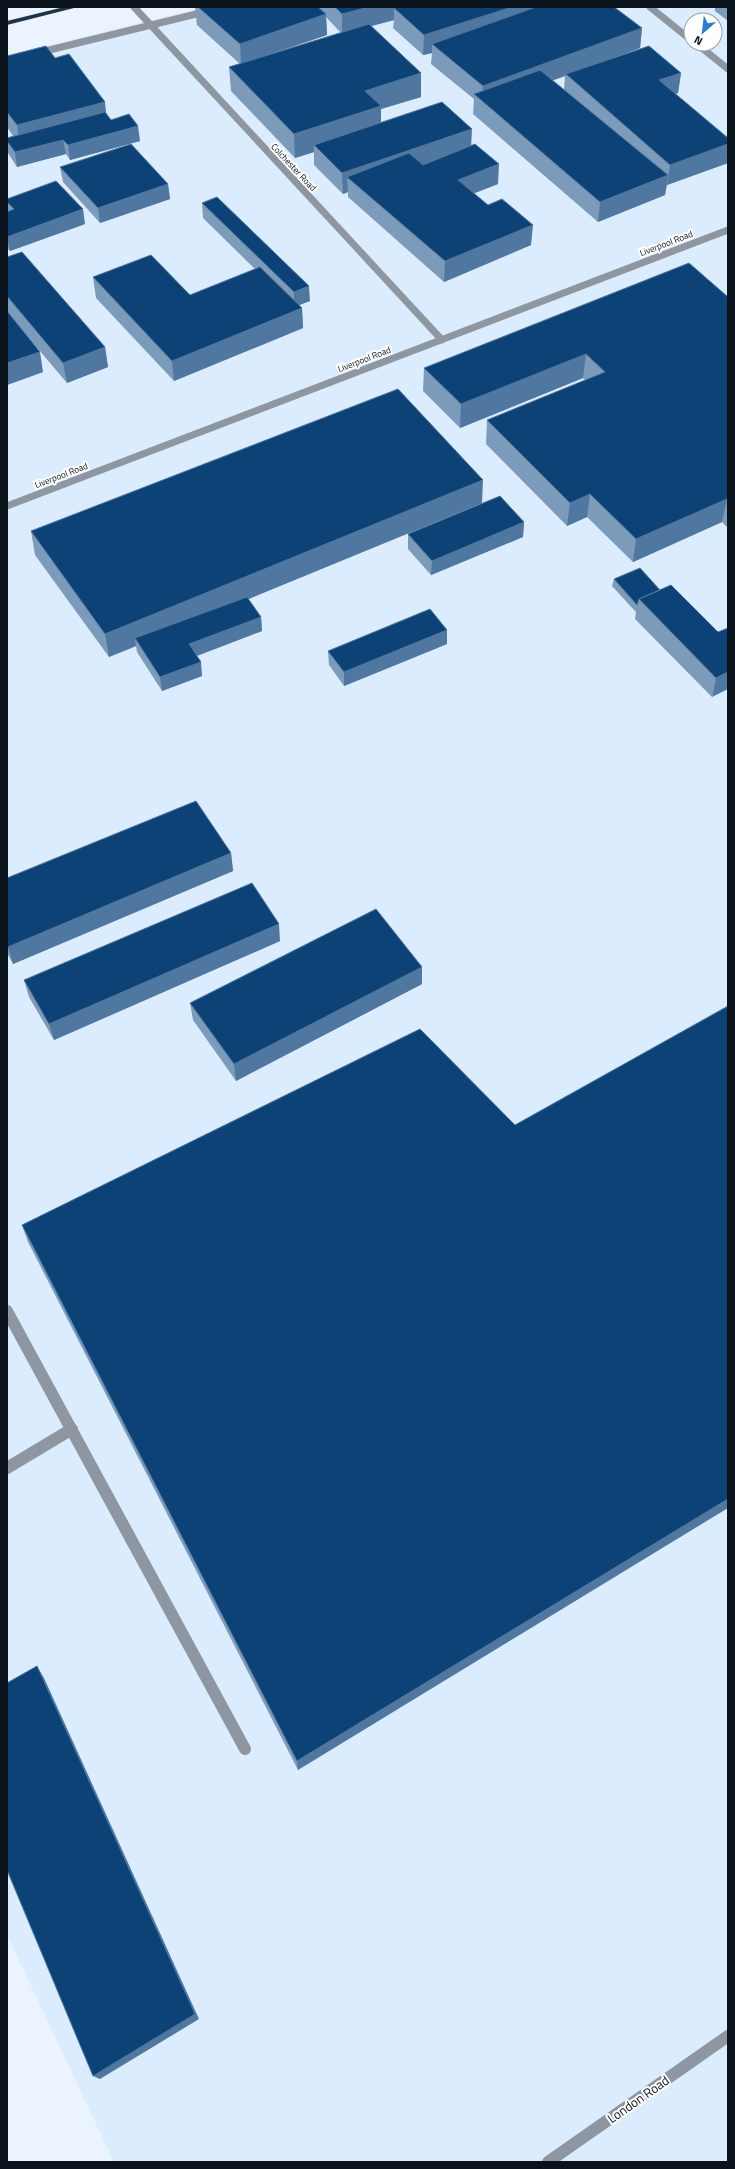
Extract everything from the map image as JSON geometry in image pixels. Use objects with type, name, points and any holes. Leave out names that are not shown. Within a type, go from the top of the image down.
[{"type":"highway","points":[[7,23],[74,7]]},
{"type":"street","name":"Colchester Road","points":[[134,7],[442,340]]},
{"type":"street","points":[[30,55],[225,7]]},
{"type":"street","points":[[650,7],[683,34]]},
{"type":"street","points":[[707,52],[728,69]]},
{"type":"street","name":"Liverpool Road","points":[[7,506],[728,230]]},
{"type":"street","points":[[7,1311],[245,1749]]},
{"type":"street","points":[[7,1468],[72,1430]]},
{"type":"street","name":"London Road","points":[[548,2162],[728,2036]]},
{"type":"shaded area","points":[[204,7],[728,7],[728,2162],[114,2162],[7,1935],[7,56]]},
{"type":"building","points":[[198,7],[318,7],[326,14],[240,44]]},
{"type":"building","points":[[335,7],[369,7],[342,14]]},
{"type":"building","points":[[512,7],[424,35],[394,8]]},
{"type":"building","points":[[536,7],[614,7],[642,28],[483,86],[432,44]]},
{"type":"building","points":[[369,24],[421,73],[365,91],[381,106],[294,134],[229,67]]},
{"type":"building","points":[[46,46],[55,58],[69,54],[105,102],[17,125],[7,112],[7,56]]},
{"type":"building","points":[[649,46],[681,73],[659,80],[728,138],[728,144],[670,165],[566,74]]},
{"type":"building","points":[[540,70],[668,175],[600,202],[474,94]]},
{"type":"building","points":[[442,102],[472,129],[342,173],[314,145]]},
{"type":"building","points":[[105,112],[111,120],[129,114],[138,126],[68,145],[63,140],[15,152],[7,141],[7,138]]},
{"type":"building","points":[[131,144],[168,184],[98,208],[60,167]]},
{"type":"building","points":[[475,144],[499,164],[458,180],[488,205],[502,199],[533,225],[445,261],[347,177],[409,153],[423,165]]},
{"type":"building","points":[[56,181],[83,209],[7,237],[7,212],[14,209],[7,202],[7,199]]},
{"type":"building","points":[[217,197],[309,286],[294,292],[202,203]]},
{"type":"building","points":[[22,252],[105,347],[63,363],[7,296],[7,257]]},
{"type":"building","points":[[151,255],[190,295],[260,267],[302,308],[172,361],[93,277]]},
{"type":"building","points":[[689,263],[728,297],[728,500],[727,499],[636,539],[590,494],[570,503],[487,420],[605,372],[586,354],[461,404],[424,368]]},
{"type":"building","points":[[7,311],[40,352],[7,363]]},
{"type":"building","points":[[398,389],[483,480],[105,634],[31,531]]},
{"type":"building","points":[[500,496],[524,522],[432,561],[408,534]]},
{"type":"building","points":[[640,568],[660,590],[639,599],[637,605],[614,579]]},
{"type":"building","points":[[671,585],[718,632],[728,628],[728,672],[716,678],[639,599]]},
{"type":"building","points":[[247,597],[261,617],[189,644],[201,662],[160,677],[135,638]]},
{"type":"building","points":[[430,609],[447,630],[344,672],[328,651]]},
{"type":"building","points":[[196,801],[231,853],[8,947],[7,878]]},
{"type":"building","points":[[252,883],[279,924],[49,1024],[24,980]]},
{"type":"building","points":[[376,909],[422,967],[234,1064],[190,1003]]},
{"type":"building","points":[[728,1006],[728,1499],[297,1761],[22,1225],[420,1029],[515,1125]]},
{"type":"building","points":[[37,1666],[195,2014],[93,2076],[7,1870],[7,1683]]}]
